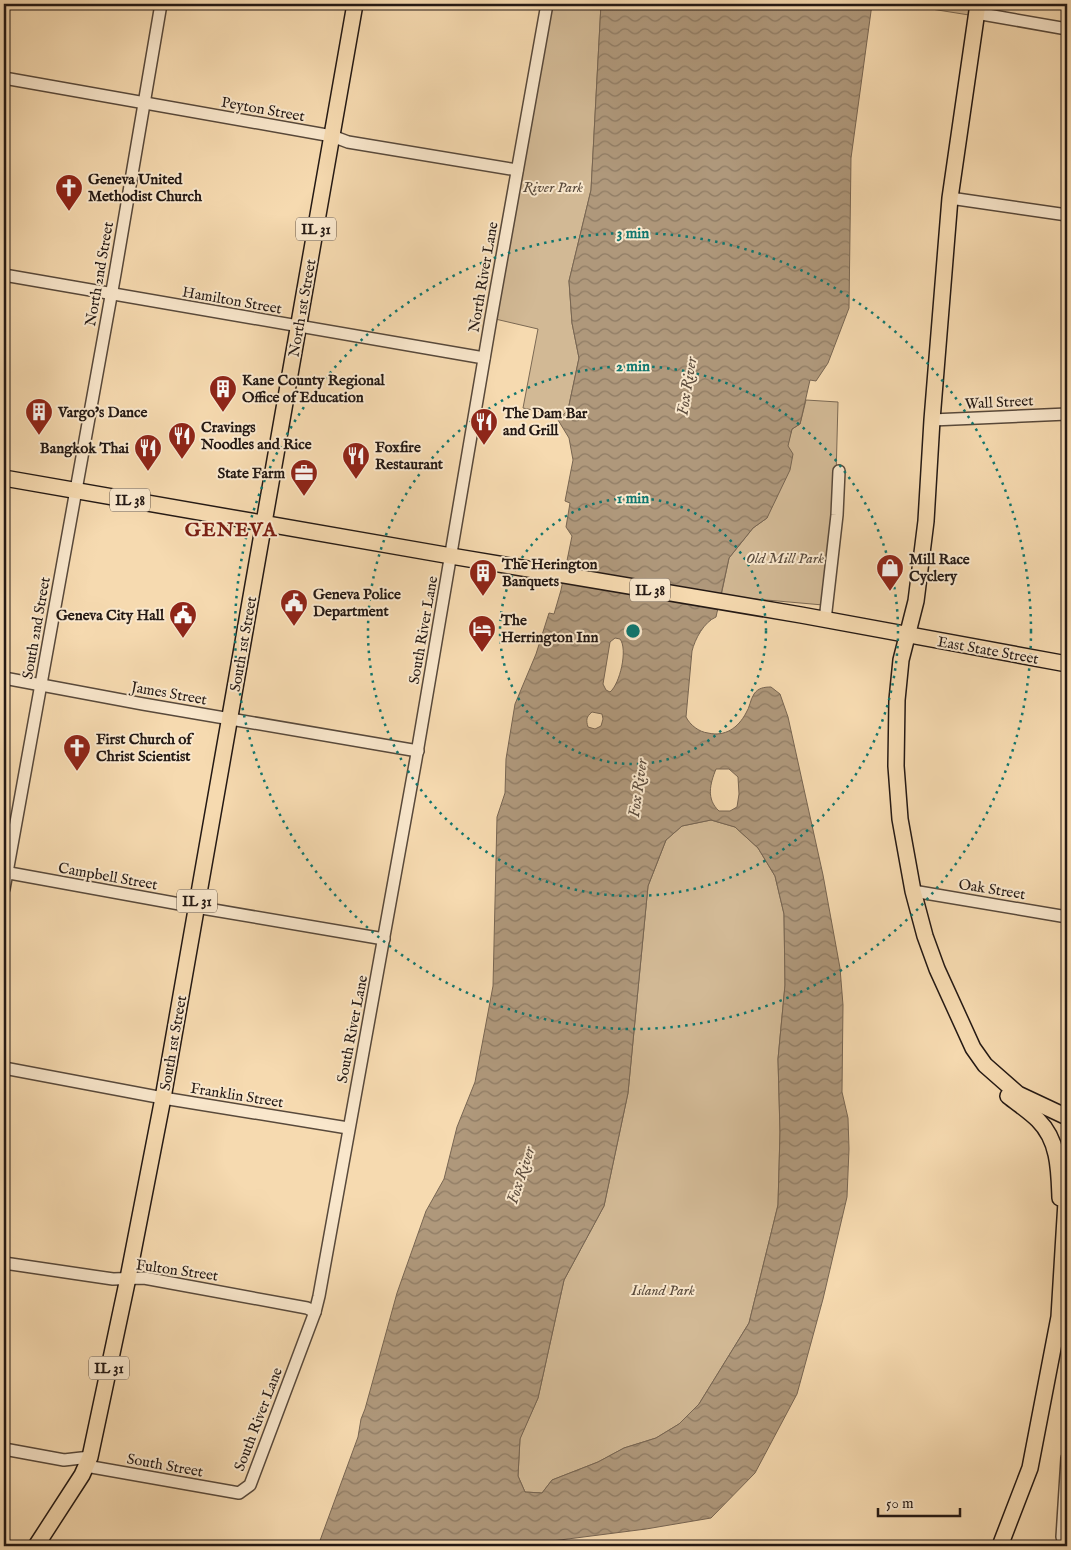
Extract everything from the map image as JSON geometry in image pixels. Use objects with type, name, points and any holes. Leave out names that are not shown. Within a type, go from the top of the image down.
[{"type":"main road","name":"North 1st Street","points":[[263,524],[355,4]]},
{"type":"main road","points":[[977,8],[950,198],[932,420],[926,521],[916,601],[901,660],[896,766],[900,819],[913,891],[925,936],[937,969],[973,1048],[993,1080],[1004,1093],[1039,1120],[1048,1132],[1055,1148],[1059,1173],[1063,1244],[1063,1318],[1030,1468],[1000,1546]]},
{"type":"main road","name":"IL 38","points":[[4,478],[908,635]]},
{"type":"main road","name":"South 1st Street","points":[[36,1546],[86,1466],[128,1278],[163,1098],[263,524]]},
{"type":"main road","name":"East State Street","points":[[908,635],[1067,664]]},
{"type":"main road","points":[[985,1065],[1018,1094],[1067,1117]]},
{"type":"main road","points":[[1063,1244],[1067,1185]]},
{"type":"street","name":"North 2nd Street","points":[[76,490],[161,4]]},
{"type":"street","name":"North River Lane","points":[[451,556],[547,4]]},
{"type":"street","points":[[977,8],[1067,29]]},
{"type":"street","name":"Peyton Street","points":[[4,78],[332,136],[348,142],[517,170]]},
{"type":"street","points":[[950,198],[1067,215]]},
{"type":"street","name":"Hamilton Street","points":[[4,275],[484,358]]},
{"type":"street","name":"Wall Street","points":[[932,420],[1067,414]]},
{"type":"street","points":[[825,620],[837,515],[839,471]]},
{"type":"street","name":"South 2nd Street","points":[[4,889],[5,872],[76,490]]},
{"type":"street","name":"South River Lane","points":[[239,1493],[250,1485],[315,1312],[319,1296],[418,751],[451,556]]},
{"type":"street","name":"James Street","points":[[4,678],[418,751]]},
{"type":"street","name":"Campbell Street","points":[[5,872],[196,907],[384,938]]},
{"type":"street","name":"Oak Street","points":[[913,891],[1067,917]]},
{"type":"street","name":"Franklin Street","points":[[4,1068],[163,1098],[348,1128]]},
{"type":"street","name":"Fulton Street","points":[[4,1263],[112,1279],[144,1278],[158,1280],[307,1308],[315,1312]]},
{"type":"street","name":"South Street","points":[[4,1449],[86,1466],[239,1493]]},
{"type":"street","points":[[1062,1537],[1067,1458]]},
{"type":"street","name":"South Street","points":[[64,1460],[86,1466]]},
{"type":"green space","name":"River Park","points":[[547,4],[601,4],[591,190],[569,281],[572,323],[579,358],[568,410],[562,416],[523,408],[538,329],[491,318]]},
{"type":"green space","points":[[900,4],[971,4],[969,15]]},
{"type":"green space","name":"Old Mill Park","points":[[806,400],[838,402],[835,515],[823,605],[721,596],[729,558],[753,528],[767,518],[792,429],[800,424]]},
{"type":"green space","name":"Island Park","points":[[711,820],[735,827],[758,848],[775,876],[784,914],[785,985],[778,1059],[780,1132],[778,1205],[749,1323],[699,1404],[679,1424],[656,1438],[624,1448],[598,1462],[552,1480],[542,1493],[525,1492],[518,1476],[520,1438],[538,1398],[564,1280],[604,1206],[628,1093],[648,886],[666,840],[682,826]]},
{"type":"water","name":"Fox River","points":[[601,4],[872,4],[851,158],[849,308],[828,363],[816,381],[810,380],[800,424],[792,429],[788,446],[793,454],[790,470],[767,518],[753,528],[729,558],[716,617],[704,627],[695,641],[692,651],[686,717],[698,730],[720,734],[730,730],[739,723],[757,690],[771,687],[780,694],[788,717],[823,875],[840,968],[843,1005],[842,1092],[848,1118],[849,1149],[847,1197],[823,1299],[797,1394],[755,1473],[711,1518],[646,1529],[552,1541],[519,1543],[518,1546],[318,1546],[358,1437],[361,1419],[397,1293],[426,1211],[444,1179],[457,1127],[475,1082],[493,986],[497,817],[505,793],[506,759],[515,704],[536,654],[549,613],[554,614],[572,536],[566,527],[570,503],[565,501],[573,460],[569,438],[558,420],[568,410],[579,358],[572,323],[569,281],[591,190]],"holes":[[[615,638],[620,639],[623,650],[620,674],[614,688],[610,692],[606,690],[603,684],[610,642]],[[592,712],[602,714],[601,726],[595,729],[588,727],[587,719]],[[716,769],[729,769],[738,777],[739,794],[737,807],[730,811],[719,811],[715,806],[710,791]],[[711,820],[735,827],[758,848],[775,876],[784,914],[785,985],[778,1059],[780,1132],[778,1205],[749,1323],[699,1404],[679,1424],[656,1438],[624,1448],[598,1462],[552,1480],[542,1493],[525,1492],[518,1476],[520,1439],[538,1398],[564,1280],[604,1206],[628,1093],[648,886],[666,840],[682,826]]]},
{"type":"place","name":"Geneva United Methodist Church","points":[[69,212]]},
{"type":"place","name":"Kane County Regional Office of Education","points":[[223,413]]},
{"type":"place","name":"Vargo's Dance","points":[[39,436]]},
{"type":"place","name":"The Dam Bar and Grill","points":[[484,446]]},
{"type":"place","name":"Cravings Noodles and Rice","points":[[182,460]]},
{"type":"place","name":"Bangkok Thai","points":[[148,472]]},
{"type":"place","name":"Foxfire Restaurant","points":[[356,480]]},
{"type":"place","name":"State Farm","points":[[304,497]]},
{"type":"place","name":"Mill Race Cyclery","points":[[890,592]]},
{"type":"place","name":"The Herington Banquets","points":[[483,597]]},
{"type":"place","name":"Geneva Police Department","points":[[294,627]]},
{"type":"place","name":"Geneva City Hall","points":[[183,639]]},
{"type":"place","name":"The Herrington Inn","points":[[482,653]]},
{"type":"place","name":"First Church of Christ Scientist","points":[[77,772]]},
{"type":"district","name":"GENEVA","points":[[231,529]]}]
